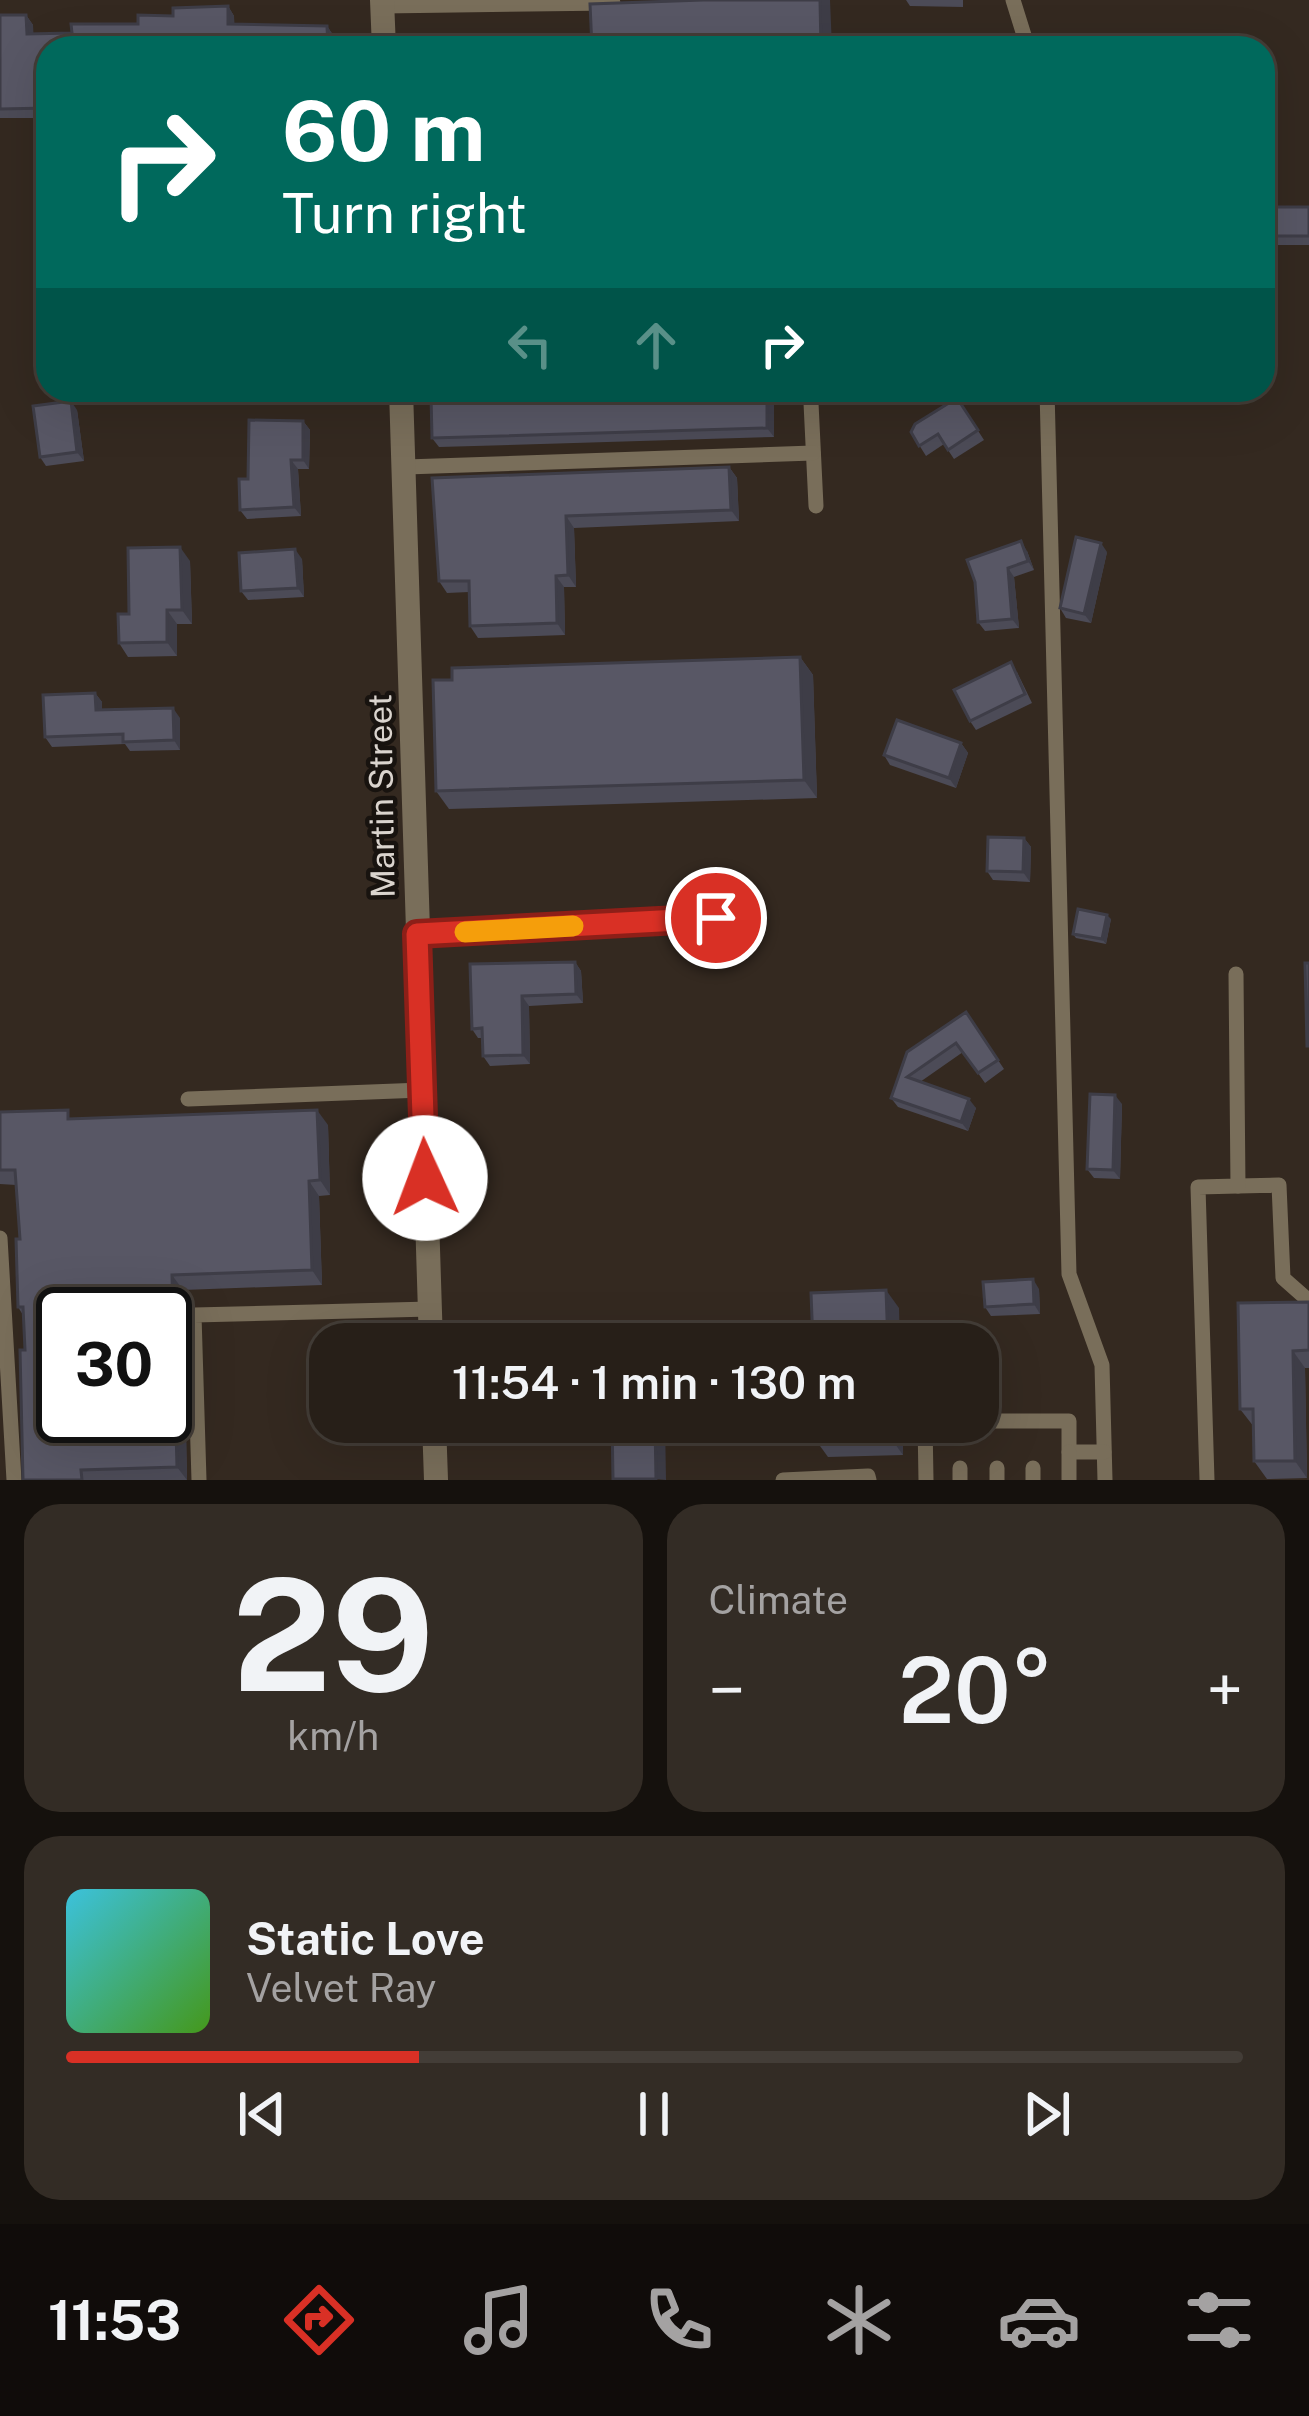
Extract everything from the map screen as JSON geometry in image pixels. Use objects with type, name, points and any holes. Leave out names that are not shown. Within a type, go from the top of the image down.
[{"type":"street","points":[[382,3],[383,36]]},
{"type":"street","name":"Martin Street","points":[[402,402],[430,1323]]},
{"type":"street","points":[[435,1443],[436,1480]]},
{"type":"lane","points":[[1013,0],[1024,36]]},
{"type":"lane","points":[[382,3],[635,3]]},
{"type":"lane","points":[[1047,402],[1069,1274],[1102,1365],[1105,1480]]},
{"type":"lane","points":[[812,403],[816,506]]},
{"type":"lane","points":[[406,467],[813,453]]},
{"type":"lane","points":[[417,934],[716,918]]},
{"type":"lane","points":[[1236,974],[1238,1186]]},
{"type":"lane","points":[[188,1099],[422,1090]]},
{"type":"lane","points":[[1207,1480],[1198,1187],[1279,1185],[1282,1278],[1309,1301]]},
{"type":"lane","points":[[0,1238],[14,1480]]},
{"type":"lane","points":[[199,1480],[194,1315],[430,1309]]},
{"type":"lane","points":[[999,1428],[1069,1421],[1069,1480]]},
{"type":"lane","points":[[925,1443],[926,1480]]},
{"type":"lane","points":[[1069,1452],[1104,1452]]},
{"type":"lane","points":[[783,1480],[868,1476],[869,1480]]},
{"type":"building","points":[[820,0],[821,36],[591,36],[590,4]]},
{"type":"building","points":[[228,6],[228,24],[327,26],[327,36],[36,36],[36,108],[0,109],[0,15],[26,15],[27,34],[72,33],[71,24],[138,24],[138,15],[173,16],[173,8]]},
{"type":"building","points":[[1275,207],[1309,207],[1309,236],[1275,236]]},
{"type":"building","points":[[71,402],[77,452],[40,457],[33,406]]},
{"type":"building","points":[[431,402],[767,402],[767,428],[432,438]]},
{"type":"building","points":[[951,402],[960,402],[978,430],[948,450],[938,434],[919,446],[911,432],[915,424]]},
{"type":"building","points":[[249,420],[303,421],[303,460],[291,460],[294,507],[240,510],[239,479],[248,479]]},
{"type":"building","points":[[729,467],[731,510],[566,516],[568,575],[556,576],[557,623],[470,626],[469,581],[439,581],[432,478]]},
{"type":"building","points":[[1076,537],[1101,543],[1084,614],[1060,608]]},
{"type":"building","points":[[1021,541],[1028,561],[1008,568],[1012,619],[978,622],[975,582],[967,560]]},
{"type":"building","points":[[180,547],[182,610],[167,610],[167,642],[119,643],[118,614],[129,614],[128,548]]},
{"type":"building","points":[[295,549],[298,588],[241,591],[239,553]]},
{"type":"building","points":[[800,657],[804,780],[436,791],[433,680],[452,680],[452,668]]},
{"type":"building","points":[[1011,662],[1025,694],[970,721],[954,690]]},
{"type":"building","points":[[95,693],[96,710],[173,708],[174,740],[123,742],[123,734],[45,737],[43,695]]},
{"type":"building","points":[[897,720],[961,743],[949,778],[884,755]]},
{"type":"building","points":[[988,837],[1024,838],[1023,872],[987,871]]},
{"type":"building","points":[[1078,909],[1107,915],[1102,939],[1073,934]]},
{"type":"building","points":[[575,962],[576,994],[522,996],[523,1055],[483,1056],[482,1028],[472,1029],[470,964]]},
{"type":"building","points":[[1305,963],[1309,963],[1309,1046],[1307,1046]]},
{"type":"building","points":[[966,1012],[998,1060],[978,1073],[956,1043],[907,1077],[969,1099],[961,1122],[891,1098],[907,1052]]},
{"type":"building","points":[[1090,1094],[1115,1095],[1113,1170],[1087,1169]]},
{"type":"building","points":[[68,1110],[68,1119],[317,1110],[320,1180],[309,1181],[312,1270],[172,1275],[172,1287],[36,1287],[36,1443],[176,1443],[177,1467],[81,1470],[82,1480],[23,1480],[20,1350],[25,1350],[23,1307],[18,1307],[15,1170],[0,1170],[0,1112]]},
{"type":"building","points":[[1033,1279],[1034,1304],[985,1307],[983,1282]]},
{"type":"building","points":[[886,1290],[887,1323],[812,1323],[811,1293]]},
{"type":"building","points":[[1309,1302],[1309,1350],[1293,1351],[1295,1461],[1254,1461],[1253,1409],[1240,1409],[1238,1303]]},
{"type":"building","points":[[612,1443],[655,1443],[656,1479],[613,1479]]},
{"type":"slow traffic","points":[[465,932],[573,926]]},
{"type":"route","points":[[425,1178],[417,934],[716,918]]}]
